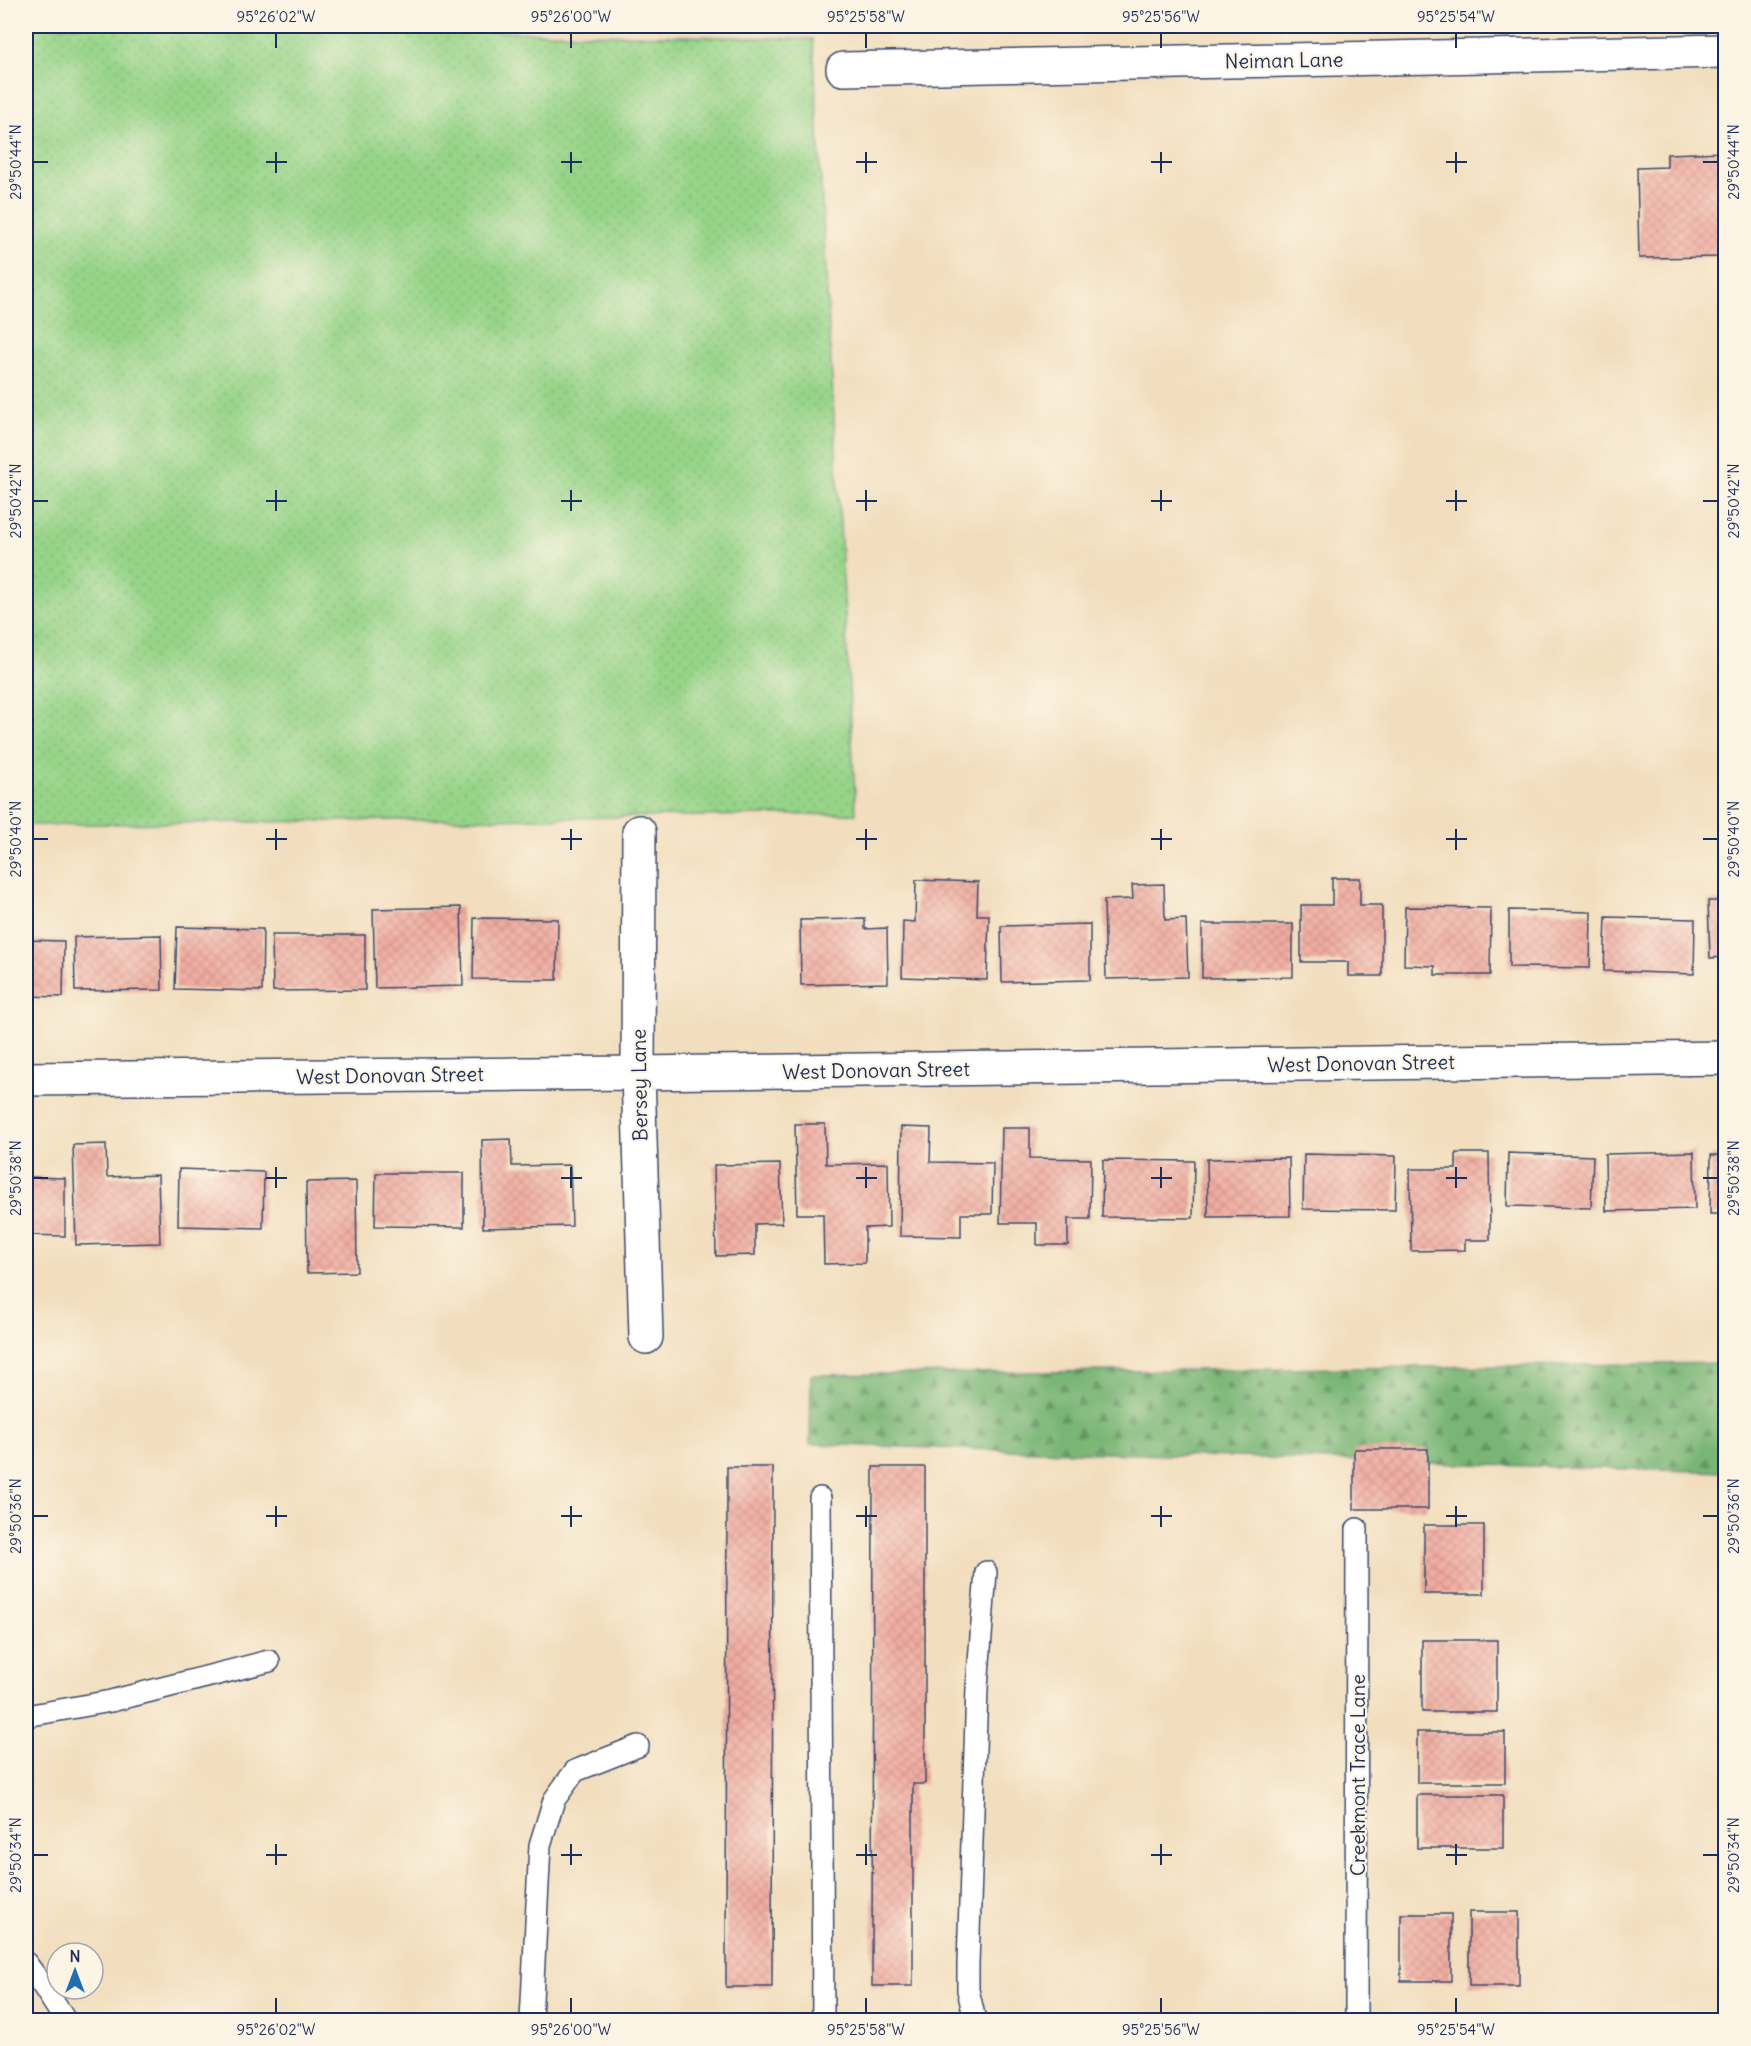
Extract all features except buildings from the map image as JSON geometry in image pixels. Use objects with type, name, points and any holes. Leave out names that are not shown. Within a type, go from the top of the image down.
[{"type":"street","name":"Neiman Lane","points":[[843,69],[1725,51]]},
{"type":"street","name":"Bersey Lane","points":[[639,832],[638,1073],[646,1337]]},
{"type":"street","name":"West Donovan Street","points":[[26,1079],[1725,1058]]},
{"type":"lane","points":[[820,1498],[823,2020]]},
{"type":"lane","name":"Creekmont Trace Lane","points":[[1356,2020],[1357,1529]]},
{"type":"lane","points":[[975,2020],[968,1990],[968,1952],[977,1688],[986,1572]]},
{"type":"lane","points":[[26,1716],[111,1701],[269,1661]]},
{"type":"lane","points":[[531,2020],[540,1845],[554,1800],[574,1771],[638,1746]]},
{"type":"lane","points":[[26,1963],[44,1986],[65,2020]]},
{"type":"green space","points":[[26,26],[374,26],[375,29],[813,39],[856,814],[26,825]]},
{"type":"green space","points":[[1725,1363],[1725,1472],[810,1444],[811,1375]]}]
